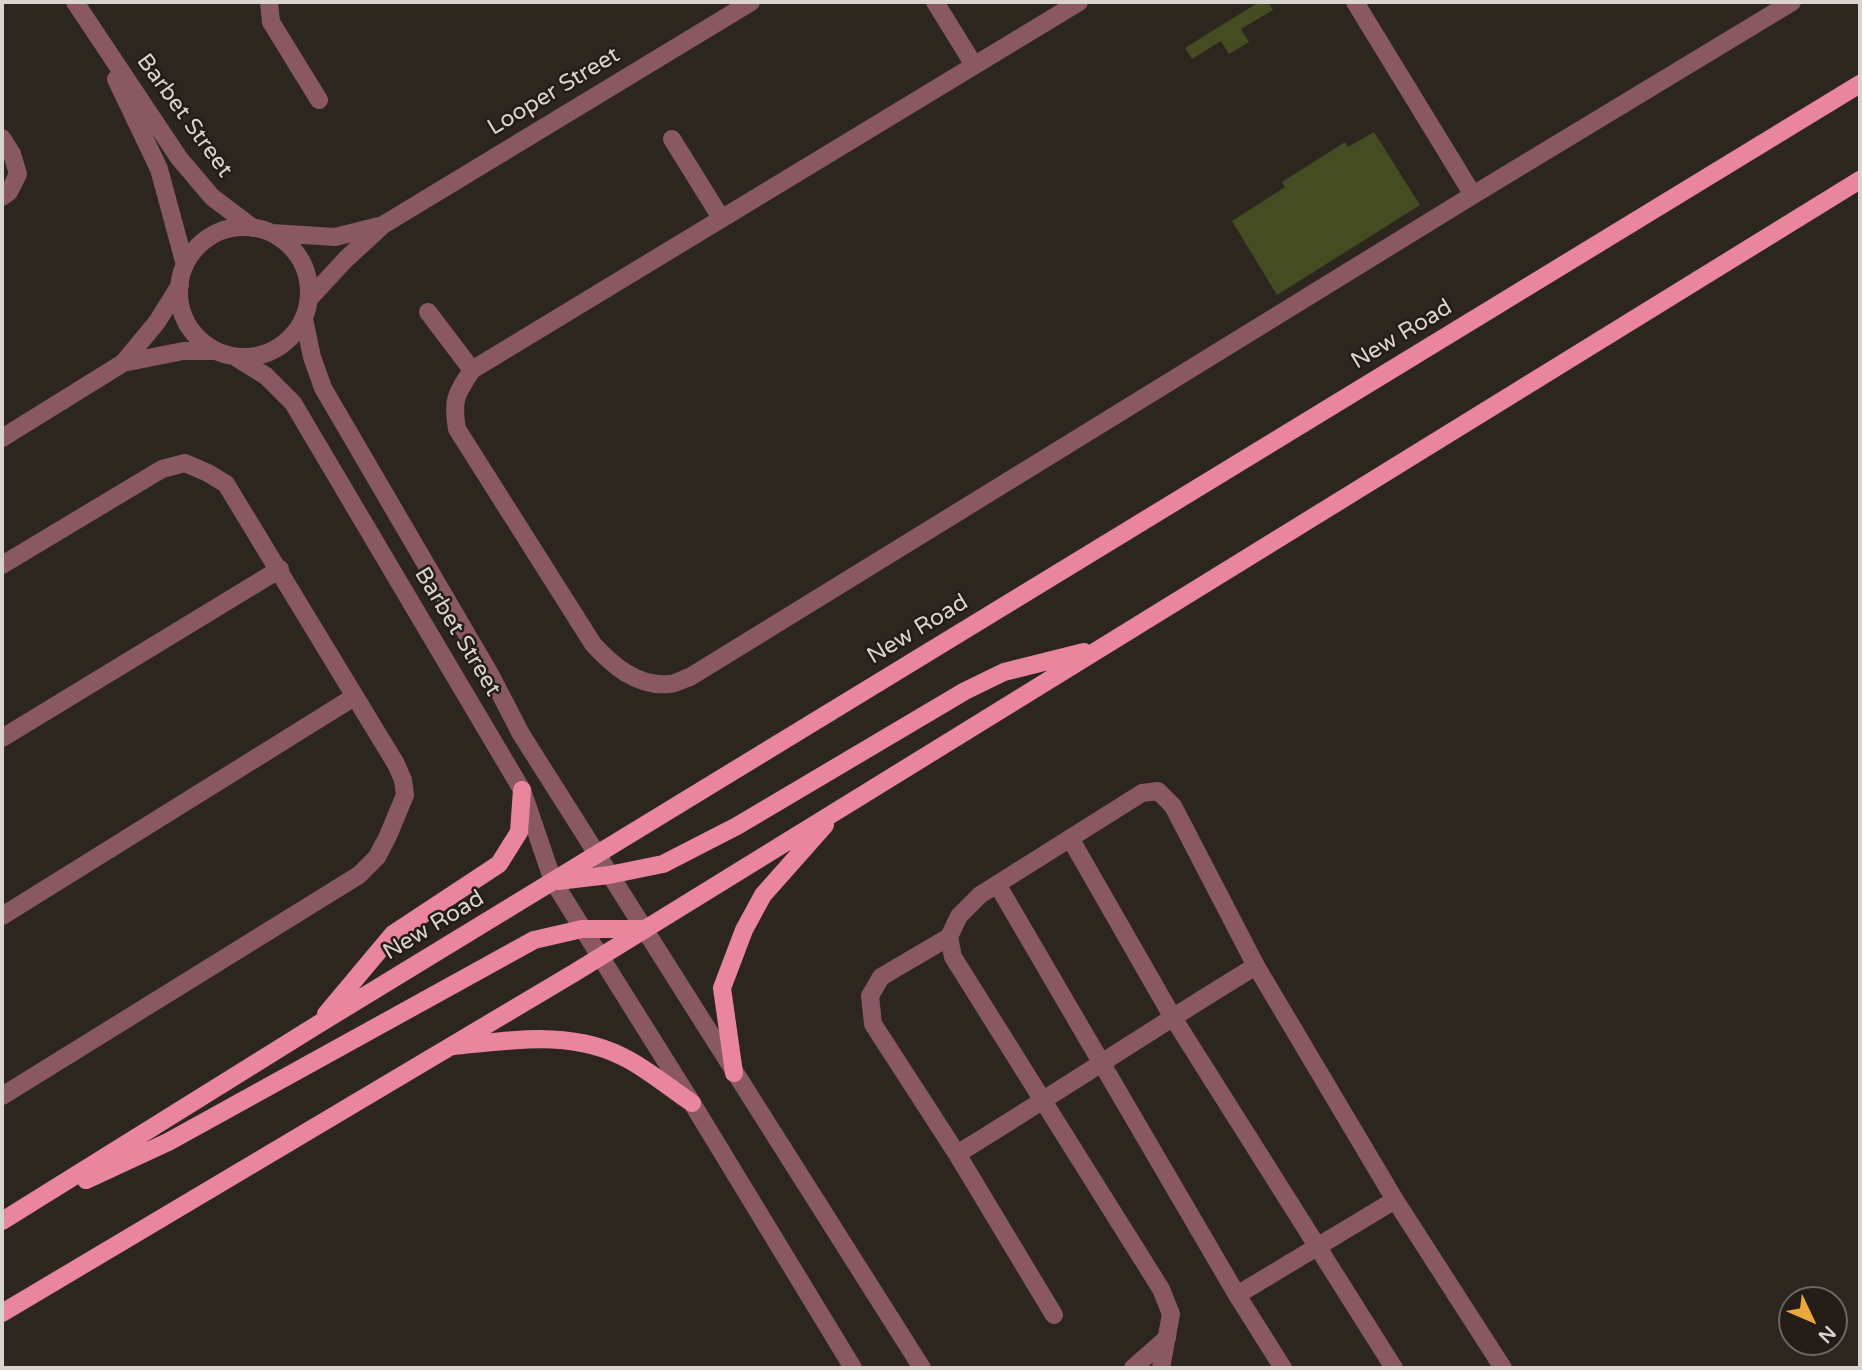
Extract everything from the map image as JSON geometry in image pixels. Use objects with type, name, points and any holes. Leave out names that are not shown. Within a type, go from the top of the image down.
[{"type":"main road","name":"New Road","points":[[2,1221],[317,1025],[1860,84]]},
{"type":"main road","points":[[2,1312],[601,956],[1860,180]]},
{"type":"main road","points":[[553,881],[609,875],[663,864],[737,826],[965,691],[1004,672],[1101,648]]},
{"type":"main road","points":[[317,1025],[393,934],[499,864],[519,832],[522,790]]},
{"type":"main road","points":[[734,1073],[722,988],[744,930],[762,895],[839,810]]},
{"type":"main road","points":[[19,1210],[168,1142],[534,940],[582,929],[645,929]]},
{"type":"main road","points":[[447,1047],[539,1038],[583,1043],[628,1059],[692,1103]]},
{"type":"street","name":"Barbet Street","points":[[75,2],[179,158],[212,197],[253,228]]},
{"type":"street","points":[[269,2],[271,22],[319,100]]},
{"type":"street","name":"Looper Street","points":[[309,299],[346,259],[383,225],[751,2]]},
{"type":"street","points":[[935,2],[974,65]]},
{"type":"street","points":[[1079,2],[472,370],[460,388],[453,407],[457,429],[593,644],[610,663],[645,681],[669,684],[690,677],[1792,2]]},
{"type":"street","points":[[1355,2],[1473,195]]},
{"type":"street","name":"Barbet Street","points":[[88,23],[159,170],[185,265]]},
{"type":"street","points":[[2,138],[12,154],[18,174],[9,192],[2,197]]},
{"type":"street","points":[[672,139],[721,218]]},
{"type":"street","name":"Looper Street","points":[[272,233],[335,237],[383,225]]},
{"type":"street","points":[[232,228],[253,228],[272,233],[302,260],[309,278],[309,299],[304,319],[292,336],[277,350],[237,358],[217,351],[200,340],[187,324],[180,304],[180,285],[185,265],[197,248],[210,237],[232,228]]},
{"type":"street","points":[[2,438],[122,363],[157,322],[180,285]]},
{"type":"street","points":[[428,312],[472,370]]},
{"type":"street","name":"Barbet Street","points":[[304,319],[312,357],[323,388],[490,674],[521,734],[922,1368]]},
{"type":"street","points":[[122,363],[183,351],[217,351]]},
{"type":"street","name":"Barbet Street","points":[[237,358],[266,376],[293,403],[522,790],[553,881],[853,1368]]},
{"type":"street","points":[[2,565],[162,469],[185,463],[208,473],[226,484],[280,569],[396,764],[403,779],[405,795],[377,857],[359,875],[2,1096]]},
{"type":"street","points":[[2,738],[280,569]]},
{"type":"street","points":[[2,916],[354,697]]},
{"type":"street","points":[[1054,1315],[957,1154],[873,1024],[870,996],[881,977],[949,937],[959,916],[980,895],[1142,793],[1158,791],[1173,806],[1256,966],[1395,1200],[1503,1368]]},
{"type":"street","points":[[1070,838],[1172,1016],[1394,1368]]},
{"type":"street","points":[[997,884],[1237,1295],[1283,1368]]},
{"type":"street","points":[[949,937],[953,957],[1161,1289],[1171,1314],[1161,1368]]},
{"type":"street","points":[[957,1154],[1172,1016],[1256,966]]},
{"type":"street","points":[[1237,1295],[1395,1200]]},
{"type":"street","points":[[1133,1368],[1167,1338]]},
{"type":"green space","points":[[1259,2],[1268,2],[1273,10],[1241,29],[1249,42],[1229,54],[1221,41],[1192,59],[1185,48]]},
{"type":"green space","points":[[1374,132],[1420,205],[1277,295],[1232,221],[1285,187],[1282,182],[1345,142],[1348,147]]}]
